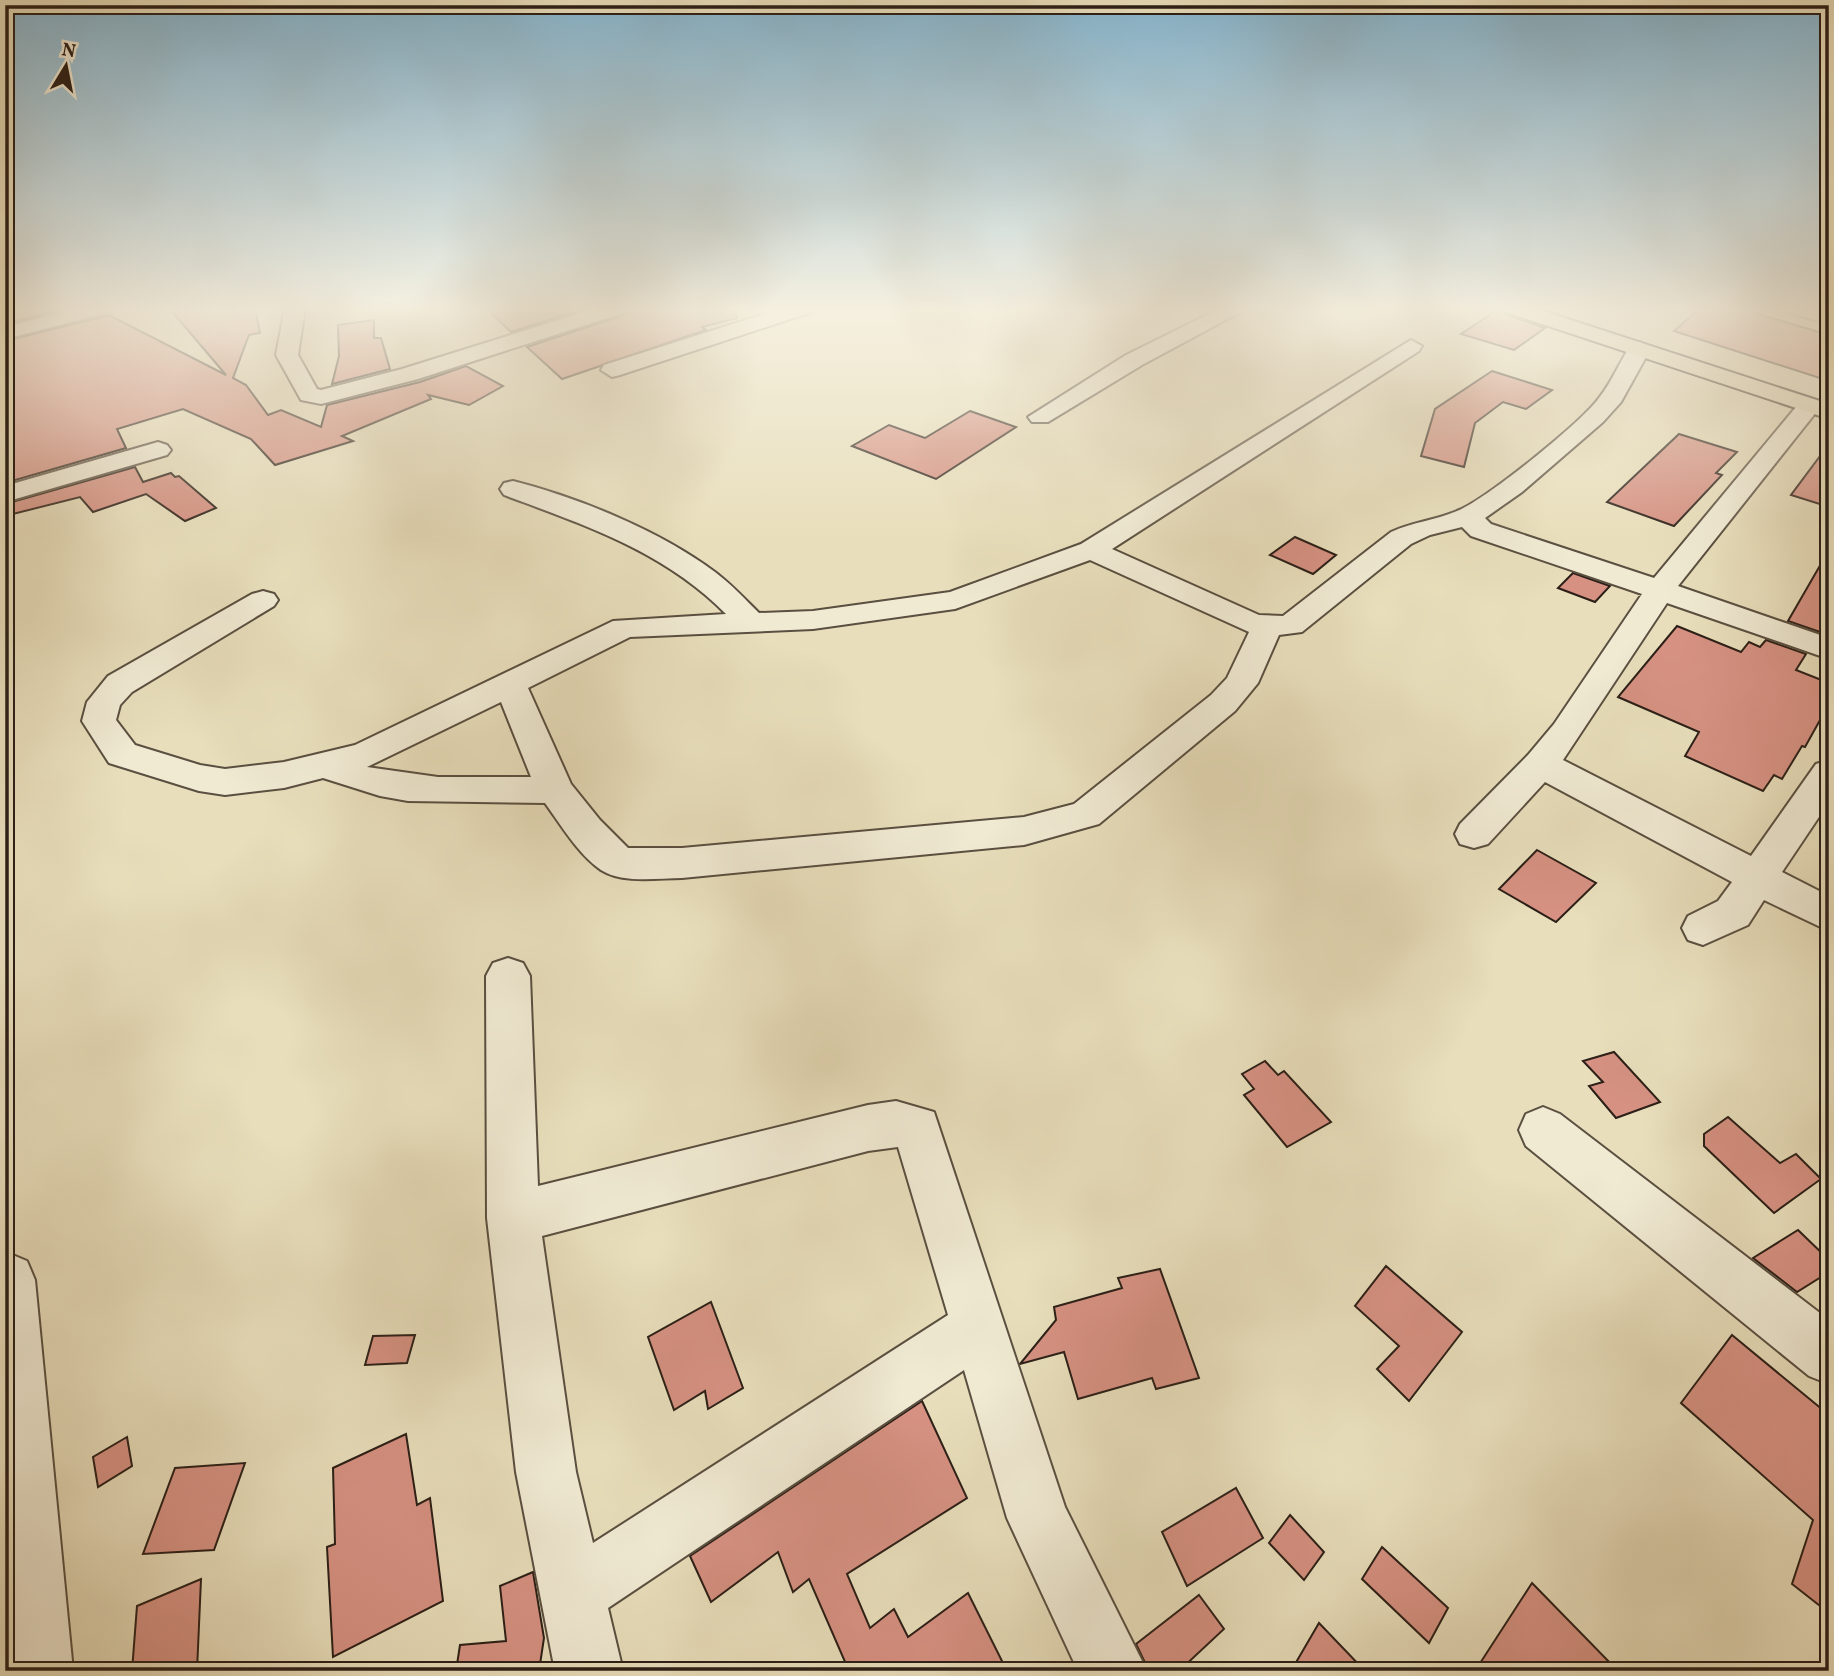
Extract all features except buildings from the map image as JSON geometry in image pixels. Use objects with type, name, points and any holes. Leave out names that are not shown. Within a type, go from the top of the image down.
[{"type":"main road","points":[[1752,386],[1819,409]]},
{"type":"street","points":[[304,386],[309,395],[321,397],[363,386]]},
{"type":"street","points":[[1040,417],[1091,386]]},
{"type":"street","points":[[263,600],[120,684],[104,702],[99,721],[122,754],[199,778],[225,782],[284,775],[365,755],[625,628],[813,620],[955,600],[1091,550],[1348,386]]},
{"type":"street","points":[[1091,550],[1248,622],[1267,627],[1291,625],[1401,538],[1468,517],[1513,486],[1595,417],[1609,402],[1618,386]]},
{"type":"street","points":[[1474,834],[1541,764],[1566,732],[1660,590],[1819,409]]},
{"type":"street","points":[[5,494],[158,450]]},
{"type":"street","points":[[513,489],[647,543],[706,580],[750,621]]},
{"type":"street","points":[[1468,517],[1481,530],[1829,649]]},
{"type":"street","points":[[510,684],[555,790],[586,830],[617,860],[635,864],[682,863],[1024,831],[1086,814],[1223,703],[1241,683],[1267,627]]},
{"type":"street","points":[[1541,764],[1829,915]]},
{"type":"street","points":[[326,765],[346,775],[385,787],[555,790]]},
{"type":"street","points":[[1703,928],[1732,913],[1829,773]]},
{"type":"street","points":[[508,976],[513,1217],[546,1472],[589,1671]]},
{"type":"street","points":[[513,1217],[867,1128],[895,1124],[917,1128],[1038,1518],[1113,1671]]},
{"type":"street","points":[[1543,1130],[1829,1356]]},
{"type":"street","points":[[8,1280],[39,1671]]},
{"type":"street","points":[[572,1594],[979,1327]]}]
